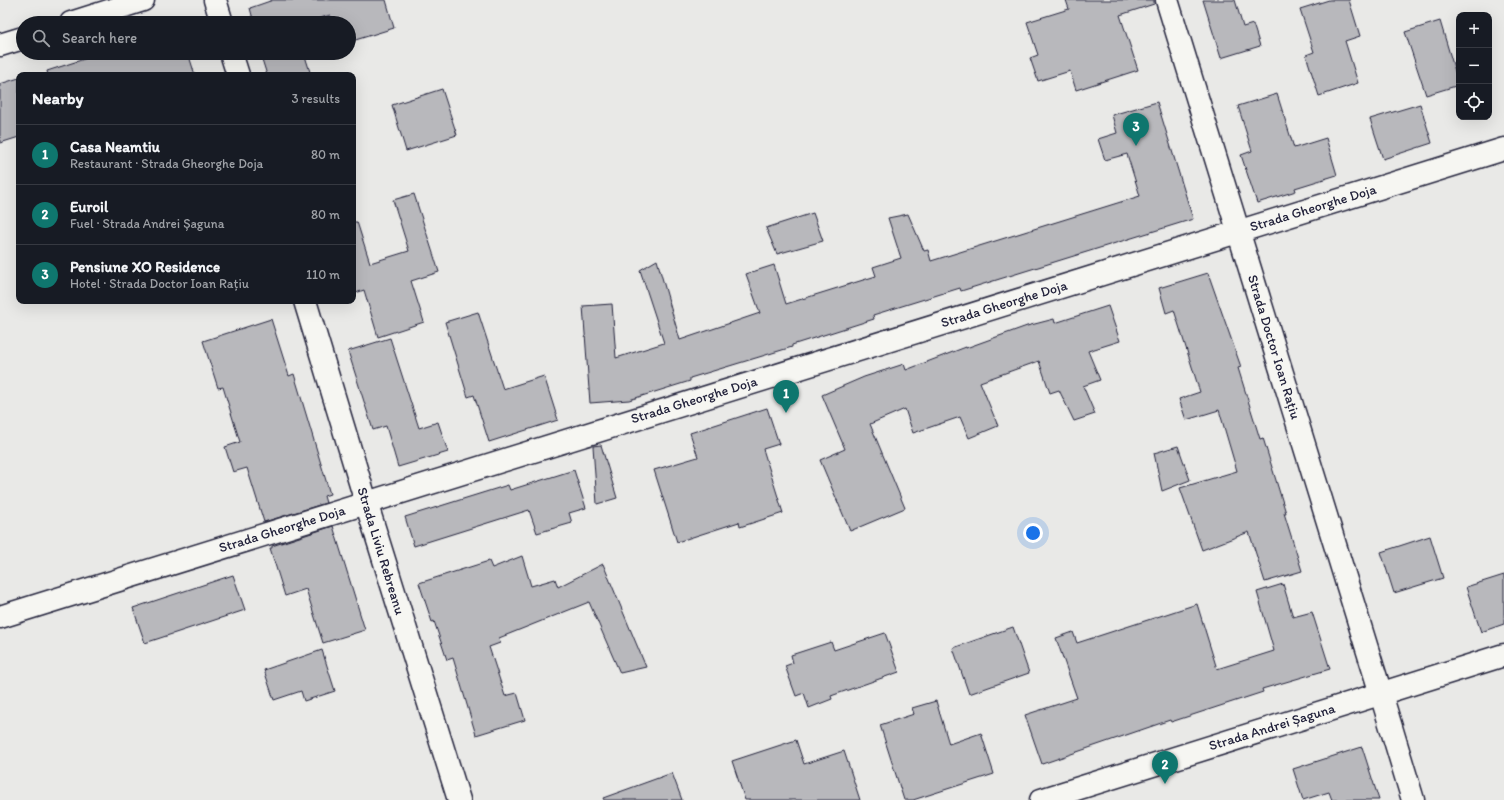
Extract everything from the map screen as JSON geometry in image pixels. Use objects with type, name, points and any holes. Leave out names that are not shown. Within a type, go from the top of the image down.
[{"type":"street","points":[[92,16],[143,0]]},
{"type":"street","points":[[215,0],[220,16]]},
{"type":"street","name":"Strada Doctor Ioan Rațiu","points":[[1167,0],[1413,800]]},
{"type":"street","points":[[0,46],[16,40]]},
{"type":"street","points":[[233,60],[237,72]]},
{"type":"street","name":"Strada Gheorghe Doja","points":[[0,617],[1504,149]]},
{"type":"street","name":"Strada Liviu Rebreanu","points":[[306,304],[459,800]]},
{"type":"street","name":"Strada Andrei Șaguna","points":[[1041,800],[1504,655]]},
{"type":"building","points":[[273,0],[386,0],[394,28],[356,40],[356,16],[252,16],[250,8]]},
{"type":"building","points":[[1066,0],[1154,0],[1154,4],[1120,15],[1138,70],[1076,90],[1070,71],[1038,81],[1030,58],[1038,55],[1027,22],[1069,9]]},
{"type":"building","points":[[1203,0],[1235,0],[1243,27],[1253,24],[1260,46],[1221,58]]},
{"type":"building","points":[[1329,0],[1349,0],[1360,36],[1345,41],[1358,83],[1319,96],[1306,55],[1314,52],[1300,9]]},
{"type":"building","points":[[1440,21],[1456,75],[1456,86],[1426,95],[1405,32]]},
{"type":"building","points":[[81,60],[190,60],[194,72],[47,72]]},
{"type":"building","points":[[262,60],[306,60],[310,72],[266,72]]},
{"type":"building","points":[[16,79],[16,138],[0,143],[0,84]]},
{"type":"building","points":[[442,89],[457,135],[406,151],[392,105]]},
{"type":"building","points":[[1277,94],[1294,148],[1326,138],[1337,175],[1295,188],[1296,191],[1257,203],[1241,155],[1252,151],[1238,106]]},
{"type":"building","points":[[1157,102],[1193,219],[961,291],[960,288],[873,315],[874,319],[792,345],[792,347],[690,378],[690,381],[629,400],[590,403],[583,306],[612,304],[616,358],[664,343],[640,270],[657,260],[680,340],[760,313],[746,274],[774,265],[786,304],[876,276],[873,267],[901,258],[888,218],[908,214],[924,251],[928,250],[931,261],[1140,196],[1127,154],[1105,160],[1098,139],[1117,133],[1112,115]]},
{"type":"building","points":[[1420,104],[1432,143],[1383,159],[1370,119]]},
{"type":"building","points":[[414,194],[439,272],[411,281],[424,322],[378,337],[364,290],[356,293],[356,222],[370,263],[409,251],[393,200]]},
{"type":"building","points":[[813,213],[823,241],[777,254],[766,228]]},
{"type":"building","points":[[1208,273],[1241,367],[1238,368],[1260,439],[1263,438],[1302,571],[1265,582],[1249,532],[1202,550],[1180,488],[1237,471],[1219,410],[1186,420],[1179,399],[1200,392],[1174,310],[1166,313],[1159,288]]},
{"type":"building","points":[[1108,306],[1120,341],[1088,351],[1100,380],[1083,386],[1095,414],[1074,421],[1059,390],[1050,393],[1039,361],[980,382],[998,426],[969,438],[960,417],[913,433],[905,409],[870,424],[905,508],[850,531],[820,460],[845,449],[822,395],[864,377],[904,364],[906,370],[1027,326],[1054,319],[1055,323]]},
{"type":"building","points":[[478,312],[503,389],[544,376],[558,420],[489,442],[474,395],[468,397],[445,322]]},
{"type":"building","points":[[271,319],[289,376],[294,374],[330,494],[324,496],[326,503],[264,522],[247,468],[233,472],[225,447],[240,442],[223,387],[218,388],[203,341]]},
{"type":"building","points":[[390,338],[419,428],[438,422],[448,452],[398,467],[386,426],[373,430],[348,351]]},
{"type":"building","points":[[767,408],[779,444],[763,449],[783,513],[740,527],[739,522],[677,542],[654,470],[698,457],[690,433]]},
{"type":"building","points":[[601,445],[617,498],[597,504],[593,446]]},
{"type":"building","points":[[1178,446],[1190,480],[1162,491],[1154,453]]},
{"type":"building","points":[[574,470],[586,508],[569,513],[572,523],[537,533],[529,510],[414,546],[405,517],[508,485],[510,490]]},
{"type":"building","points":[[333,526],[365,630],[323,643],[306,589],[285,596],[270,548],[272,548],[272,546]]},
{"type":"building","points":[[1430,536],[1443,578],[1394,593],[1381,552]]},
{"type":"building","points":[[522,556],[531,586],[555,579],[558,587],[603,564],[646,667],[620,673],[589,602],[499,638],[500,643],[489,647],[505,696],[517,693],[525,720],[476,735],[453,658],[447,660],[419,583],[489,561],[492,568]]},
{"type":"building","points":[[233,575],[245,610],[145,643],[133,608]]},
{"type":"building","points":[[1504,575],[1504,624],[1481,632],[1466,587]]},
{"type":"building","points":[[1283,584],[1293,617],[1312,612],[1330,669],[1262,689],[1263,692],[1171,722],[1170,720],[1042,764],[1025,715],[1077,698],[1056,638],[1073,632],[1077,643],[1197,604],[1217,669],[1274,651],[1257,592]]},
{"type":"building","points":[[1013,627],[1029,673],[969,694],[953,648]]},
{"type":"building","points":[[885,633],[899,672],[831,696],[832,699],[809,708],[804,693],[796,696],[785,666],[793,663],[791,655],[831,642],[834,650]]},
{"type":"building","points":[[322,650],[335,691],[304,701],[301,691],[274,700],[264,670]]},
{"type":"building","points":[[936,701],[949,744],[981,733],[994,774],[913,800],[904,800],[880,725],[914,714],[912,708]]},
{"type":"building","points":[[796,740],[804,764],[844,751],[860,800],[745,800],[732,761]]},
{"type":"building","points":[[1362,747],[1379,800],[1332,800],[1329,792],[1303,800],[1293,769]]},
{"type":"building","points":[[672,773],[682,800],[604,800],[603,798]]},
{"type":"place","name":"Pensiune XO Residence","points":[[1136,146]]},
{"type":"place","name":"Casa Neamtiu","points":[[786,413]]},
{"type":"place","name":"Euroil","points":[[1165,784]]}]
